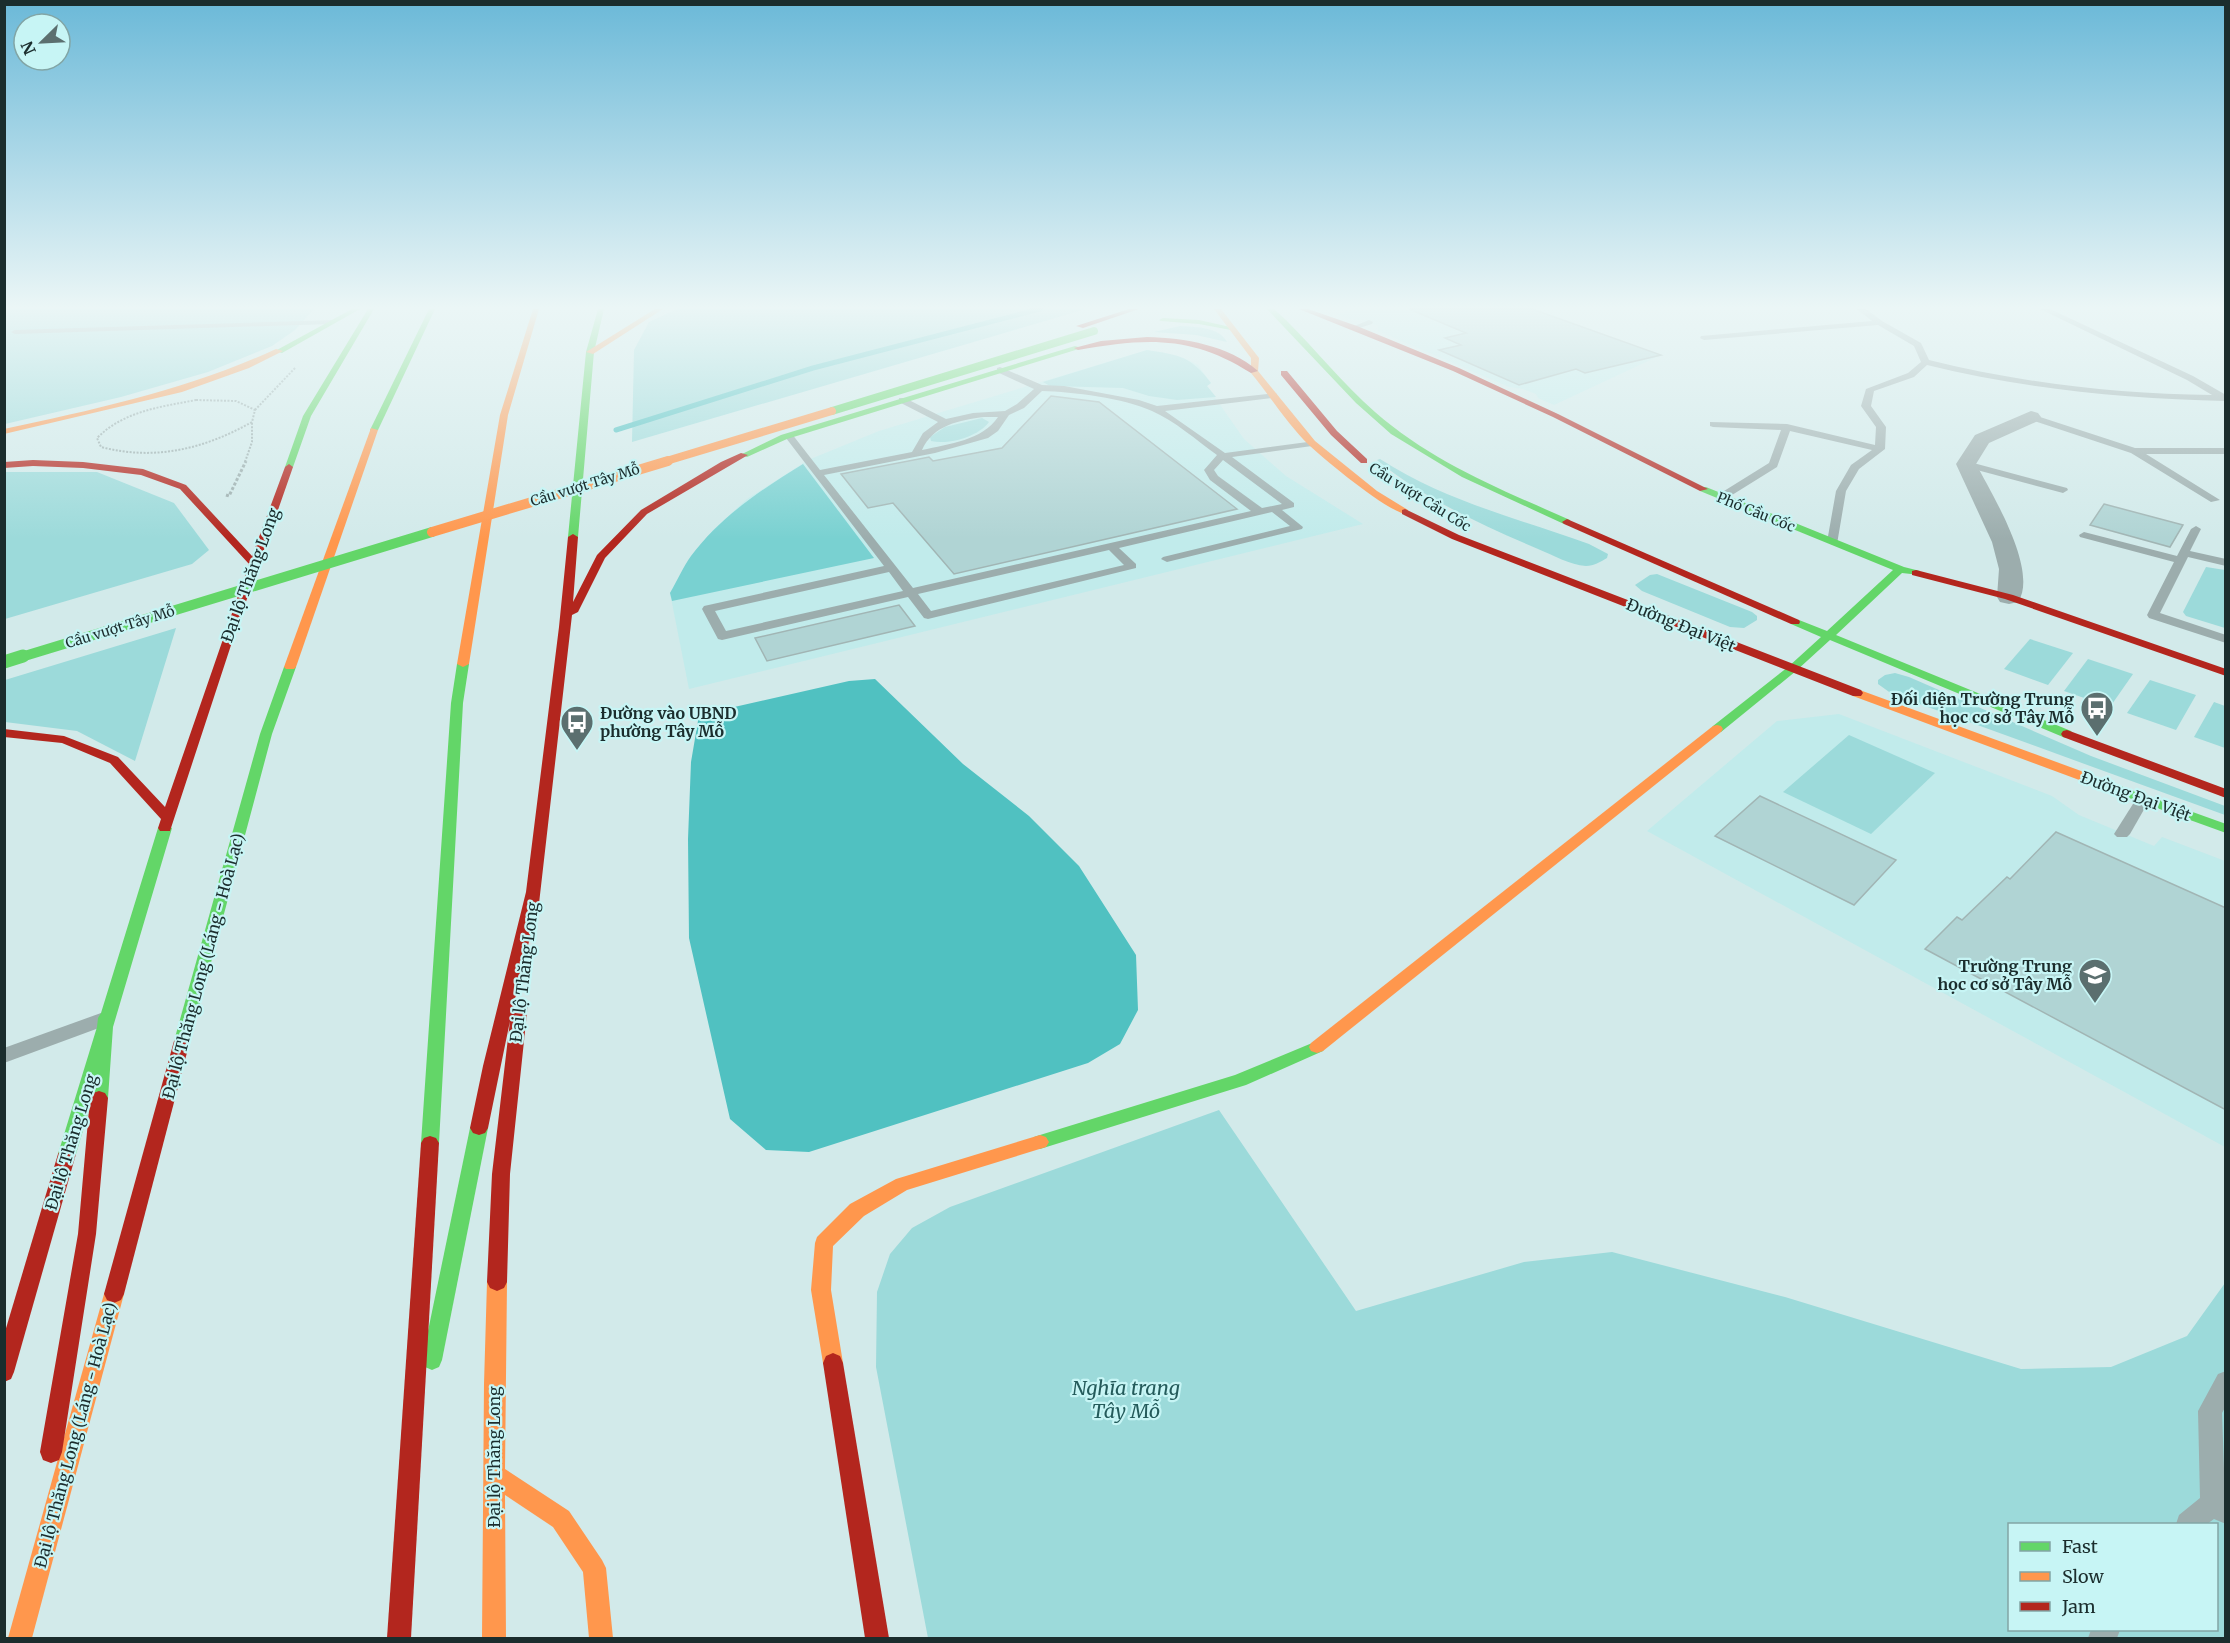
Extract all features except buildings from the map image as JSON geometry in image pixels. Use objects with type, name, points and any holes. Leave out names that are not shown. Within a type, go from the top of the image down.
[{"type":"main road","points":[[4,432],[135,401],[188,386]]},
{"type":"main road","name":"Đại lộ Thăng Long","points":[[4,1372],[99,1050],[106,1018],[168,818],[307,416],[325,386]]},
{"type":"main road","name":"Đại lộ Thăng Long (Láng - Hoà Lạc)","points":[[21,1632],[266,734],[373,431],[395,386]]},
{"type":"main road","points":[[399,1638],[457,703],[504,415],[513,386]]},
{"type":"main road","name":"Đại lộ Thăng Long","points":[[494,1638],[494,1475],[501,1174],[565,627],[587,386]]},
{"type":"main road","name":"Cầu vượt Tây Mỗ","points":[[307,555],[889,386]]},
{"type":"main road","name":"Cầu vượt Tây Mỗ","points":[[4,663],[901,386]]},
{"type":"main road","points":[[565,627],[601,557],[644,512],[724,464],[789,436],[949,386]]},
{"type":"main road","name":"Đường Đại Việt","points":[[1266,386],[1312,443],[1339,467],[1374,493],[1417,519],[1468,542],[1525,562],[1792,669],[2226,829]]},
{"type":"main road","name":"Cầu vượt Cầu Cốc","points":[[1296,386],[1334,433],[1374,471]]},
{"type":"main road","name":"Đường Đại Việt","points":[[1346,386],[1369,411],[1398,435],[1432,459],[1473,481],[1828,637],[2077,738],[2226,794]]},
{"type":"main road","name":"Phố Cầu Cốc","points":[[1496,386],[1720,498],[1900,569],[2009,597],[2226,674]]},
{"type":"main road","points":[[4,465],[33,463],[83,465],[143,472],[183,487],[254,564]]},
{"type":"main road","points":[[1507,511],[1591,533]]},
{"type":"main road","name":"Cầu vượt Cầu Cốc","points":[[1457,522],[1525,562]]},
{"type":"main road","points":[[1625,567],[1644,556]]},
{"type":"main road","points":[[238,576],[273,566]]},
{"type":"main road","points":[[877,1638],[821,1290],[824,1244],[857,1210],[902,1184],[1240,1080],[1318,1046],[1792,669],[1900,569]]},
{"type":"main road","points":[[1586,587],[1605,577]]},
{"type":"main road","points":[[4,734],[64,740],[114,760],[168,818]]},
{"type":"main road","points":[[407,1486],[492,1066],[534,890]]},
{"type":"main road","points":[[49,1464],[87,1234],[106,1018]]},
{"type":"main road","points":[[494,1475],[561,1519],[594,1568],[600,1638]]},
{"type":"main road","points":[[21,1632],[44,1499]]},
{"type":"street","points":[[2009,597],[2011,570],[2004,542],[1966,464],[1982,439],[2031,417]]},
{"type":"lane","points":[[892,568],[708,609],[722,636],[1290,505],[1156,410],[1139,403],[1090,393],[1035,386]]},
{"type":"lane","points":[[1880,449],[1881,427],[1866,406],[1870,390],[1882,386]]},
{"type":"lane","points":[[2047,386],[2091,393],[2225,400]]},
{"type":"lane","points":[[2202,386],[2225,400]]},
{"type":"lane","points":[[916,453],[925,434],[945,422],[970,416],[1005,414],[1017,409],[1040,388]]},
{"type":"lane","points":[[1517,395],[1531,392]]},
{"type":"lane","points":[[1156,410],[1273,395]]},
{"type":"lane","points":[[2073,399],[2149,405],[2225,400]]},
{"type":"lane","points":[[902,400],[945,422]]},
{"type":"lane","points":[[818,473],[985,436],[995,429],[1005,414]]},
{"type":"lane","points":[[2031,417],[2134,451],[2215,500]]},
{"type":"lane","points":[[1713,424],[1787,427],[1880,449]]},
{"type":"lane","points":[[1720,498],[1773,465],[1787,427]]},
{"type":"lane","points":[[789,436],[928,615],[1132,566],[1112,547]]},
{"type":"lane","points":[[1260,512],[1214,478],[1209,470],[1213,463],[1222,456],[1312,443]]},
{"type":"lane","points":[[1833,542],[1841,491],[1855,467],[1880,449]]},
{"type":"lane","points":[[2134,451],[2226,451]]},
{"type":"lane","points":[[1966,464],[2063,490]]},
{"type":"lane","points":[[1167,559],[1298,527],[1274,509]]},
{"type":"lane","points":[[2196,529],[2153,615],[2226,639]]},
{"type":"lane","points":[[2084,535],[2226,563]]},
{"type":"lane","points":[[2122,834],[2143,799]]},
{"type":"lane","points":[[4,1056],[106,1018]]},
{"type":"lane","points":[[2190,1523],[2219,1508],[2210,1410],[2226,1382]]},
{"type":"path","points":[[196,400],[236,401],[255,410],[252,422],[230,436],[194,447],[153,454],[118,453],[101,447],[98,438],[105,428],[124,418],[150,409],[196,400]]},
{"type":"shaded area","points":[[1029,386],[1207,386],[1244,439],[1286,476],[1363,524],[689,689],[670,593],[690,558],[713,530],[747,499],[808,460],[879,431]]},
{"type":"shaded area","points":[[1506,386],[1595,386],[1554,405],[1538,398],[1536,394]]},
{"type":"shaded area","points":[[803,464],[874,558],[672,601],[670,593],[685,565],[715,528],[757,494]]},
{"type":"shaded area","points":[[875,679],[963,764],[1029,816],[1079,866],[1136,955],[1138,1010],[1120,1044],[1088,1063],[809,1152],[766,1150],[730,1119],[689,938],[688,839],[691,762],[699,715],[849,681]]},
{"type":"shaded area","name":"Trường Trung học cơ sở Tây Mỗ","points":[[1839,714],[2052,796],[2079,815],[2154,846],[2162,837],[2225,861],[2225,1147],[1647,831],[1777,721]]},
{"type":"green space","points":[[5,386],[160,386],[121,397],[5,424]]},
{"type":"green space","points":[[633,386],[824,386],[632,442]]},
{"type":"green space","points":[[1050,386],[1207,386],[1216,397],[1177,400],[1149,396],[1123,388]]},
{"type":"green space","points":[[982,418],[989,422],[970,436],[954,441],[931,441],[930,437],[945,427]]},
{"type":"green space","points":[[1380,459],[1405,474],[1456,497],[1589,544],[1608,554],[1607,558],[1594,565],[1586,566],[1556,557],[1475,521],[1434,499],[1377,460]]},
{"type":"green space","points":[[5,472],[97,472],[174,503],[209,550],[192,564],[5,619]]},
{"type":"green space","points":[[2206,567],[2225,570],[2225,628],[2186,616],[2183,612]]},
{"type":"green space","points":[[1657,574],[1752,612],[1757,616],[1757,620],[1744,628],[1730,627],[1642,591],[1635,585],[1650,575]]},
{"type":"green space","points":[[176,628],[135,761],[77,731],[5,722],[5,680]]},
{"type":"green space","points":[[2030,639],[2073,653],[2048,685],[2004,669]]},
{"type":"green space","points":[[2088,659],[2133,674],[2110,707],[2064,691]]},
{"type":"green space","points":[[1895,673],[2091,756],[2225,806],[2225,815],[1892,694],[1878,684],[1878,680],[1885,675]]},
{"type":"green space","points":[[2150,680],[2196,695],[2176,730],[2127,713]]},
{"type":"green space","points":[[2214,702],[2225,706],[2225,748],[2194,737]]},
{"type":"green space","points":[[1849,735],[1935,773],[1871,834],[1783,792]]},
{"type":"green space","name":"Nghĩa trang Tây Mỗ","points":[[1219,1110],[1356,1311],[1524,1262],[1612,1252],[1785,1297],[2021,1369],[2111,1367],[2187,1336],[2225,1283],[2225,1638],[928,1638],[876,1367],[877,1292],[890,1254],[912,1228],[950,1207]]},
{"type":"waterway","points":[[616,430],[757,386]]},
{"type":"traffic: fast","points":[[289,467],[307,416],[325,386]]},
{"type":"traffic: fast","points":[[374,430],[395,386]]},
{"type":"traffic: fast","points":[[573,537],[587,386]]},
{"type":"traffic: fast","points":[[832,411],[915,386]]},
{"type":"traffic: fast","points":[[744,455],[784,437],[954,386]]},
{"type":"traffic: fast","points":[[1344,386],[1372,414],[1417,448],[1465,476],[1567,522]]},
{"type":"traffic: fast","points":[[1703,489],[1900,569],[1916,573]]},
{"type":"traffic: fast","points":[[4,662],[432,532]]},
{"type":"traffic: fast","points":[[1717,729],[1792,669],[1900,569]]},
{"type":"traffic: fast","points":[[1795,622],[2067,734]]},
{"type":"traffic: fast","points":[[430,1143],[457,703],[463,664]]},
{"type":"traffic: fast","points":[[182,1041],[266,734],[290,667]]},
{"type":"traffic: fast","points":[[2087,778],[2226,829]]},
{"type":"traffic: fast","points":[[67,1154],[165,828]]},
{"type":"traffic: fast","points":[[99,1098],[106,1018]]},
{"type":"traffic: fast","points":[[1040,1142],[1240,1080],[1317,1047]]},
{"type":"traffic: fast","points":[[432,1360],[479,1128]]},
{"type":"traffic: slow","points":[[4,432],[144,400],[192,386]]},
{"type":"traffic: slow","points":[[463,664],[504,415],[513,386]]},
{"type":"traffic: slow","points":[[1266,386],[1312,443],[1374,493],[1405,512]]},
{"type":"traffic: slow","points":[[432,532],[832,411]]},
{"type":"traffic: slow","points":[[290,667],[374,430]]},
{"type":"traffic: slow","points":[[1857,693],[2087,778]]},
{"type":"traffic: slow","points":[[1317,1047],[1717,729]]},
{"type":"traffic: slow","points":[[833,1363],[821,1290],[824,1243],[857,1210],[902,1184],[1040,1142]]},
{"type":"traffic: slow","points":[[494,1638],[494,1384],[497,1282]]},
{"type":"traffic: slow","points":[[20,1638],[114,1294]]},
{"type":"traffic: slow","points":[[494,1475],[561,1519],[594,1568],[601,1638]]},
{"type":"traffic: jam","points":[[1295,386],[1334,433],[1364,461]]},
{"type":"traffic: jam","points":[[1492,386],[1703,489]]},
{"type":"traffic: jam","points":[[573,612],[601,557],[644,512],[724,464],[744,455]]},
{"type":"traffic: jam","points":[[4,465],[33,463],[83,465],[143,472],[183,487],[254,564]]},
{"type":"traffic: jam","points":[[165,828],[229,633],[289,467]]},
{"type":"traffic: jam","points":[[1405,512],[1455,537],[1543,569],[1857,693]]},
{"type":"traffic: jam","points":[[1567,522],[1795,622]]},
{"type":"traffic: jam","points":[[530,921],[565,627],[573,537]]},
{"type":"traffic: jam","points":[[1916,573],[2009,597],[2226,673]]},
{"type":"traffic: jam","points":[[4,733],[64,740],[114,760],[168,818]]},
{"type":"traffic: jam","points":[[2067,734],[2226,794]]},
{"type":"traffic: jam","points":[[479,1128],[491,1066],[534,890]]},
{"type":"traffic: jam","points":[[497,1282],[501,1174],[520,1003]]},
{"type":"traffic: jam","points":[[114,1294],[182,1041]]},
{"type":"traffic: jam","points":[[51,1452],[87,1234],[99,1098]]},
{"type":"traffic: jam","points":[[399,1638],[430,1143]]},
{"type":"traffic: jam","points":[[4,1372],[67,1154]]},
{"type":"traffic: jam","points":[[833,1363],[877,1638]]},
{"type":"place","name":"Đối diện Trường Trung học cơ sở Tây Mỗ","points":[[2097,737]]},
{"type":"place","name":"Đường vào UBND phường Tây Mỗ","points":[[577,751]]},
{"type":"place","name":"Trường Trung học cơ sở Tây Mỗ","points":[[2095,1004]]}]
